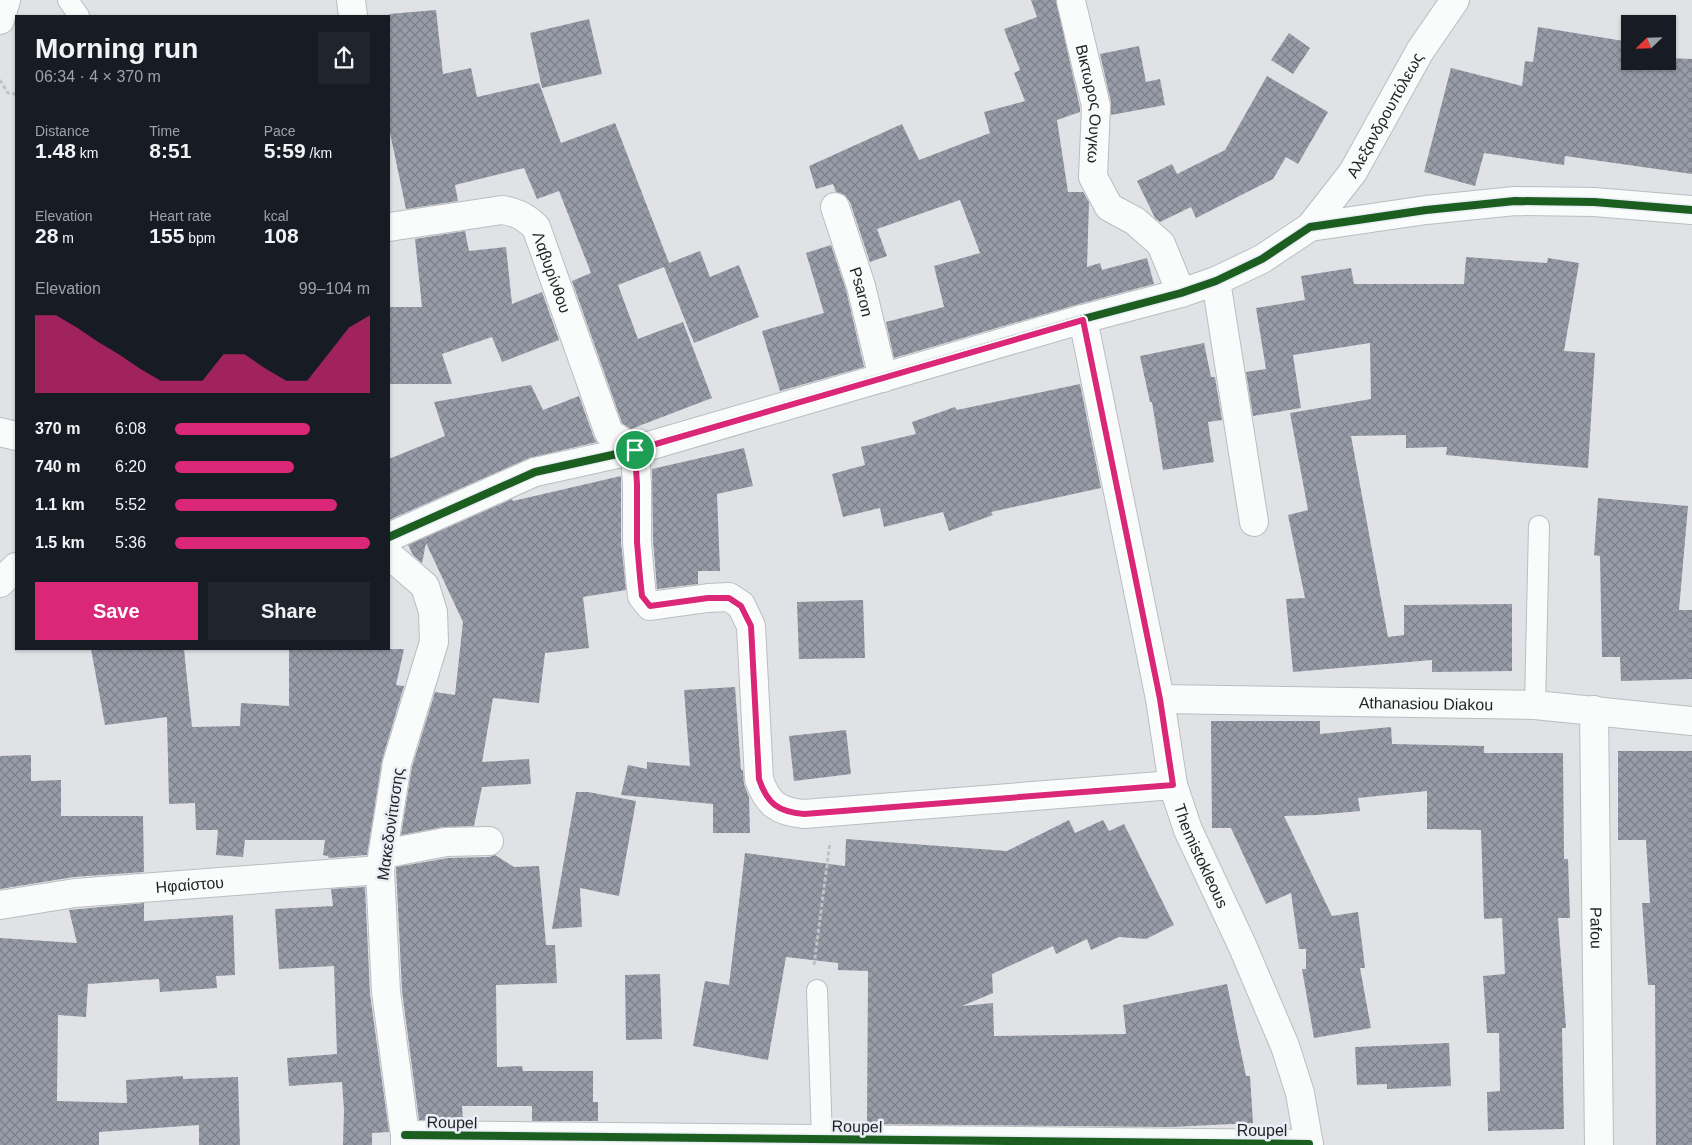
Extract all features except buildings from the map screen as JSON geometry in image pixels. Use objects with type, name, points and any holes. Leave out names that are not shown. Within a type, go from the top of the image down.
[{"type":"street","points":[[0,20],[6,0]]},
{"type":"street","points":[[351,0],[353,15]]},
{"type":"street","name":"Αλεξανδρουπόλεως","points":[[1310,227],[1353,172],[1420,51],[1455,0]]},
{"type":"street","name":"Βικτωρος Ουγκω","points":[[1070,1],[1096,106],[1093,177],[1109,207],[1135,221],[1161,244],[1180,293]]},
{"type":"street","points":[[390,536],[535,472],[635,450],[1216,281],[1262,259],[1310,227],[1426,210],[1515,201],[1594,202],[1692,210]]},
{"type":"street","name":"Psaron","points":[[835,207],[861,286],[883,378]]},
{"type":"street","name":"Λαβυρίνθου","points":[[390,227],[502,210],[515,212],[526,218],[536,227],[609,433],[635,450]]},
{"type":"street","points":[[1216,281],[1254,522]]},
{"type":"street","name":"Themistokleous","points":[[1083,320],[1160,699],[1173,785],[1188,830],[1242,945],[1285,1046],[1300,1093],[1309,1144]]},
{"type":"street","points":[[0,432],[15,436]]},
{"type":"street","points":[[635,450],[637,542],[642,596],[650,606],[708,598],[729,598],[741,606],[751,626],[759,779],[763,791],[770,802],[781,809],[792,813],[804,814],[1173,785]]},
{"type":"street","name":"Μακεδονίτισσης","points":[[390,557],[425,586],[433,612],[434,642],[398,763],[381,862],[386,992],[405,1140]]},
{"type":"street","points":[[0,583],[15,568]]},
{"type":"street","name":"Athanasiou Diakou","points":[[1160,699],[1535,706],[1594,710],[1692,721]]},
{"type":"street","name":"Pafou","points":[[1594,710],[1599,1145]]},
{"type":"street","name":"Ηφαίστου","points":[[0,904],[75,893],[381,862],[446,842],[489,841]]},
{"type":"street","name":"Roupel","points":[[405,1140],[734,1142],[822,1139],[1014,1143],[1309,1144]]},
{"type":"lane","points":[[68,0],[78,15]]},
{"type":"lane","points":[[1535,706],[1539,526]]},
{"type":"lane","points":[[817,990],[822,1139]]},
{"type":"path","points":[[0,80],[8,94],[15,94]]},
{"type":"path","points":[[817,990],[813,974],[834,812]]},
{"type":"cycle path","points":[[390,537],[535,472],[635,450],[1083,319],[1181,293],[1216,281],[1262,259],[1310,227],[1426,210],[1515,201],[1594,202],[1692,210]]},
{"type":"cycle path","points":[[405,1135],[1309,1144]]},
{"type":"route","points":[[1083,320],[1160,699],[1173,785],[804,814],[792,813],[781,809],[770,802],[763,791],[759,779],[751,626],[741,606],[729,598],[708,598],[650,606],[642,596],[637,542],[635,450],[1083,320]]}]
